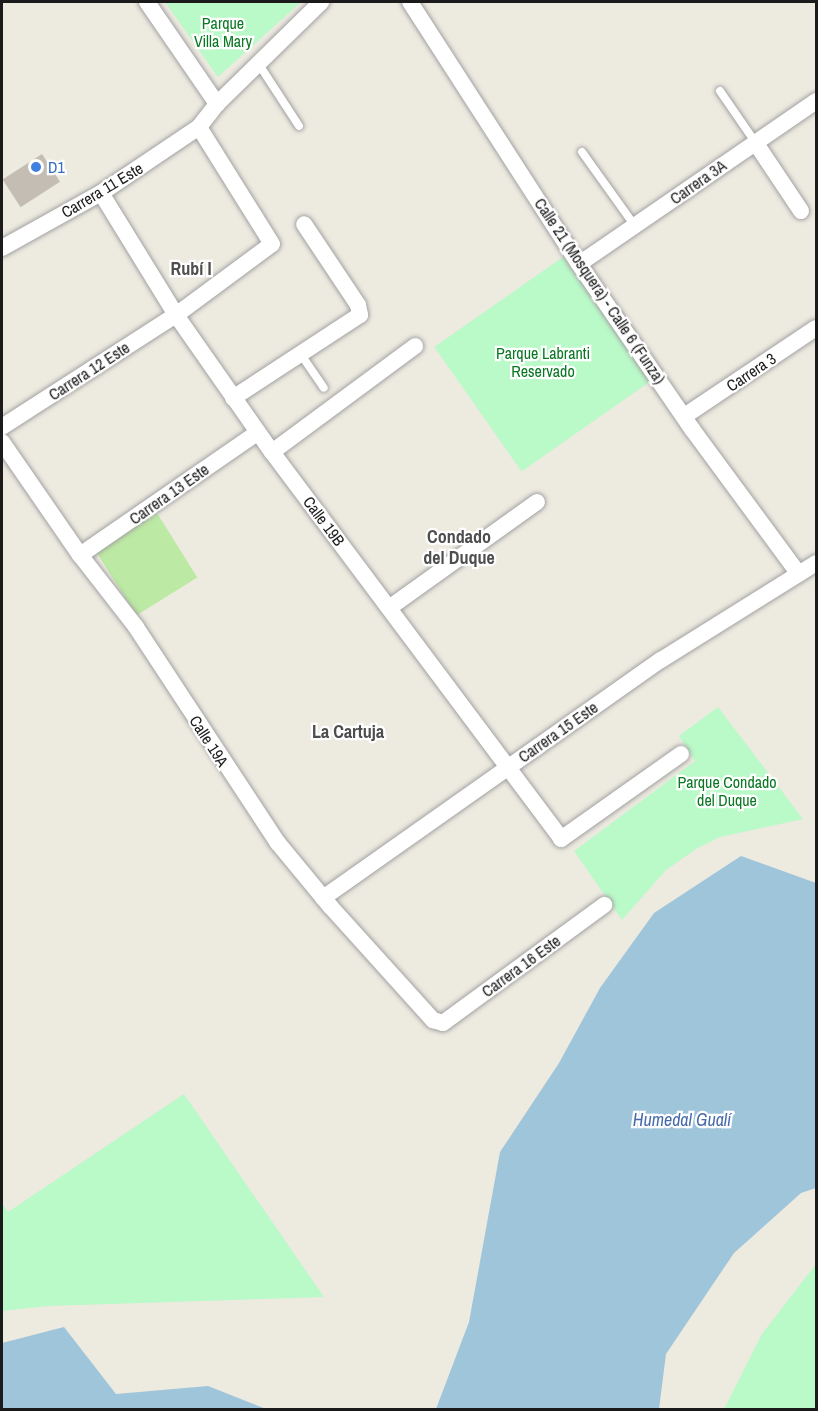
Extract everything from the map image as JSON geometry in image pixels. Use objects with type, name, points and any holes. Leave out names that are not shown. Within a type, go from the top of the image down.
[{"type":"street","points":[[147,2],[217,104]]},
{"type":"street","name":"Carrera 11 Este","points":[[4,243],[101,193],[199,127],[217,104],[321,2]]},
{"type":"street","name":"Calle 21 (Mosquera) - Calle 6 (Funza)","points":[[410,2],[544,218],[579,264],[688,426],[799,574]]},
{"type":"street","name":"Carrera 3A","points":[[579,264],[816,101]]},
{"type":"street","name":"Carrera 12 Este","points":[[2,426],[176,315],[272,244],[199,127]]},
{"type":"street","points":[[755,142],[801,212]]},
{"type":"street","name":"Calle 19B","points":[[101,193],[176,315],[233,398],[510,766],[561,839],[681,754]]},
{"type":"street","points":[[233,398],[360,315],[360,310],[304,224]]},
{"type":"street","name":"Carrera 3","points":[[688,426],[816,328]]},
{"type":"street","points":[[272,452],[415,346]]},
{"type":"street","name":"Carrera 13 Este","points":[[80,555],[258,432]]},
{"type":"street","name":"Calle 19A","points":[[2,442],[80,555],[136,627],[237,783],[323,898],[438,1023]]},
{"type":"street","points":[[389,608],[537,502]]},
{"type":"street","name":"Carrera 15 Este","points":[[323,898],[661,660],[816,563]]},
{"type":"street","name":"Carrera 16 Este","points":[[438,1023],[604,905]]},
{"type":"lane","points":[[258,63],[298,126]]},
{"type":"lane","points":[[720,90],[755,142]]},
{"type":"lane","points":[[582,152],[634,226]]},
{"type":"lane","points":[[300,353],[324,388]]},
{"type":"green space","name":"Parque Villa Mary","points":[[165,2],[301,2],[218,77]]},
{"type":"green space","name":"Parque Labranti Reservado","points":[[563,257],[650,382],[522,472],[434,347]]},
{"type":"green space","points":[[157,513],[197,577],[136,616],[96,551]]},
{"type":"green space","name":"Parque Condado del Duque","points":[[718,707],[803,819],[720,837],[696,849],[666,870],[622,920],[574,851],[695,761],[679,736]]},
{"type":"green space","points":[[184,1094],[324,1297],[48,1306],[2,1311],[2,1203],[8,1212]]},
{"type":"green space","points":[[816,1264],[816,1409],[724,1409],[762,1334]]},
{"type":"water","name":"Humedal Gualí","points":[[741,856],[816,883],[816,1188],[801,1193],[734,1253],[666,1354],[659,1409],[436,1409],[469,1322],[500,1152],[559,1063],[600,988],[654,913]]},
{"type":"water","points":[[64,1327],[116,1394],[208,1386],[266,1409],[2,1409],[2,1343]]},
{"type":"building","name":"D1","points":[[42,154],[60,182],[21,207],[3,180]]},
{"type":"place","name":"D1","points":[[36,167]]},
{"type":"district","name":"Rubí I","points":[[191,269]]},
{"type":"district","name":"Condado del Duque","points":[[459,548]]},
{"type":"district","name":"La Cartuja","points":[[348,732]]}]
